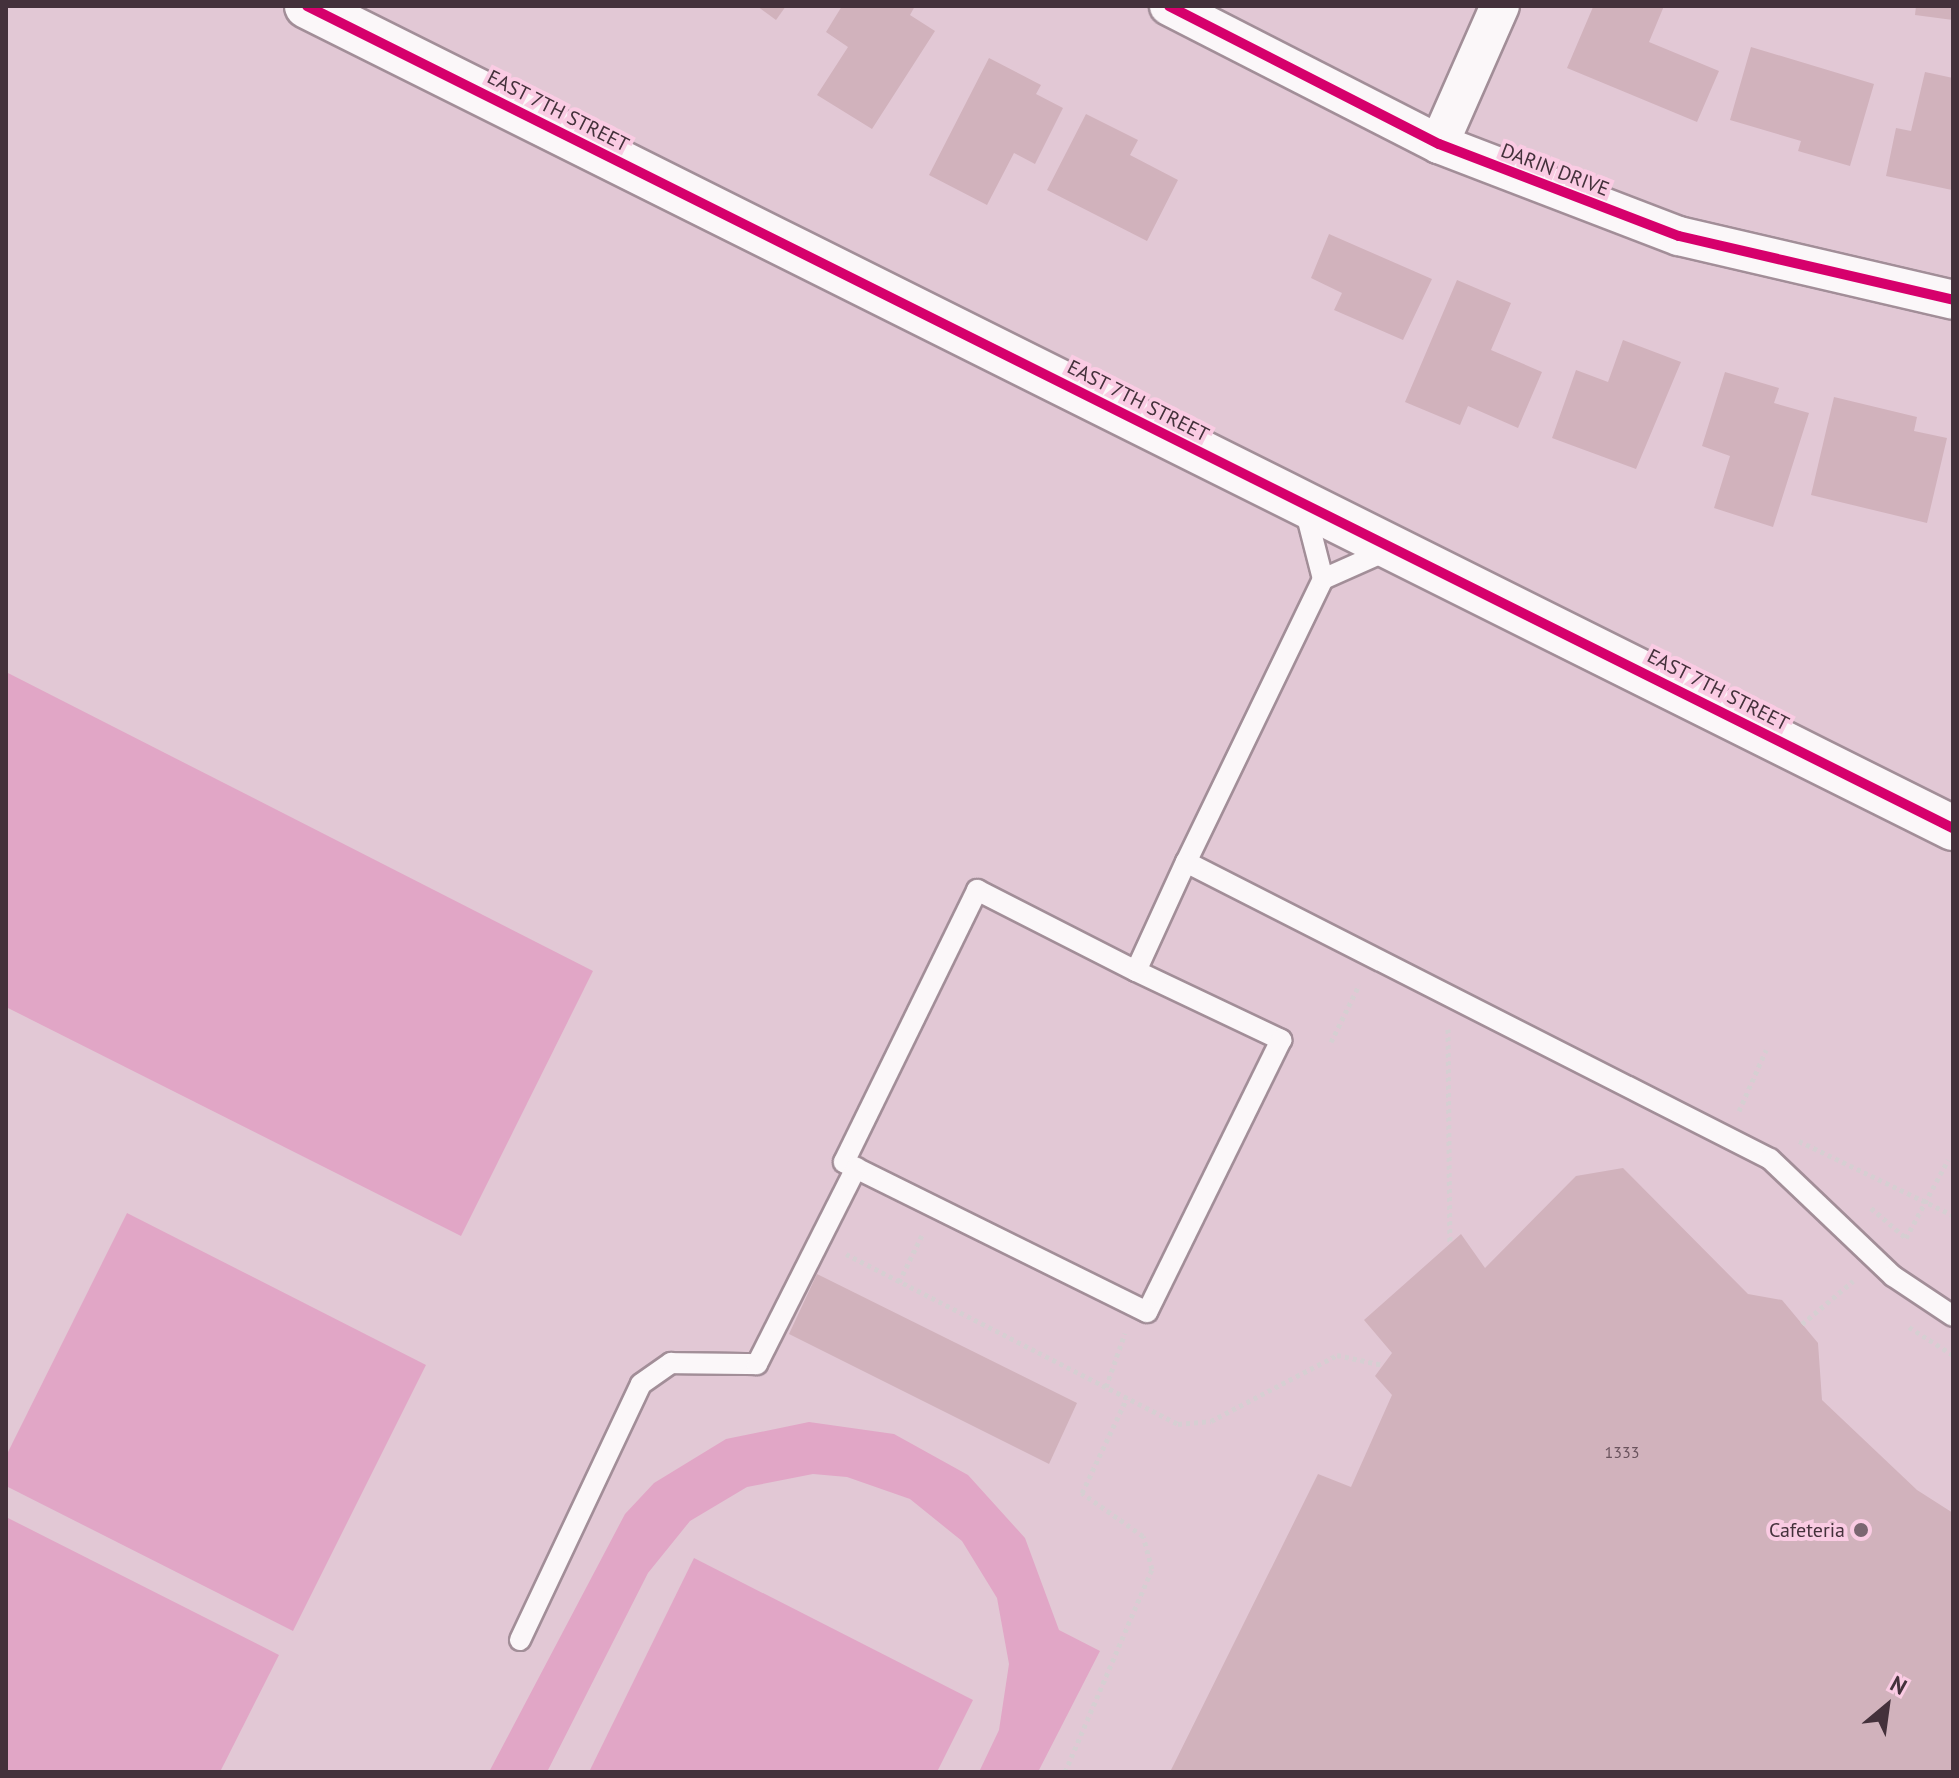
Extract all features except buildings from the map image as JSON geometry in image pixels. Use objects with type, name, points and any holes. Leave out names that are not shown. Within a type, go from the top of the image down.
[{"type":"street","name":"EAST 7TH STREET","points":[[307,6],[1953,828]]},
{"type":"street","name":"DARIN DRIVE","points":[[1169,6],[1439,144],[1679,236],[1953,300]]},
{"type":"street","points":[[1439,144],[1500,6]]},
{"type":"lane","points":[[1136,971],[1323,579],[1304,504]]},
{"type":"lane","points":[[1323,579],[1393,548]]},
{"type":"lane","points":[[1186,862],[1770,1159],[1893,1276],[1953,1316]]},
{"type":"lane","points":[[977,890],[1136,971],[1281,1040],[1147,1312],[844,1162],[977,890]]},
{"type":"lane","points":[[520,1640],[641,1384],[671,1363],[757,1364],[856,1168]]},
{"type":"path","points":[[1345,977],[1372,990]]},
{"type":"path","points":[[1331,1042],[1359,984]]},
{"type":"path","points":[[1435,1022],[1462,1036]]},
{"type":"path","points":[[1448,1028],[1450,1244]]},
{"type":"path","points":[[1752,1120],[1739,1113],[1766,1050]]},
{"type":"path","points":[[1782,1133],[1953,1215]]},
{"type":"path","points":[[1792,1146],[1818,1162]]},
{"type":"path","points":[[1862,1200],[1906,1238],[1948,1160]]},
{"type":"path","points":[[899,1282],[936,1207]]},
{"type":"path","points":[[845,1254],[1178,1424],[1211,1421],[1337,1355],[1383,1365]]},
{"type":"path","points":[[1846,1268],[1863,1284]]},
{"type":"path","points":[[1802,1324],[1857,1278]]},
{"type":"path","points":[[1106,1387],[1135,1306]]},
{"type":"path","points":[[1902,1321],[1953,1355]]},
{"type":"path","points":[[1065,1772],[1152,1569],[1143,1536],[1082,1493],[1127,1398]]},
{"type":"shaded area","points":[[6,672],[593,971],[461,1236],[6,1007]]},
{"type":"shaded area","points":[[127,1213],[426,1365],[293,1631],[6,1486],[6,1456]]},
{"type":"shaded area","points":[[809,1422],[894,1434],[968,1475],[1025,1538],[1059,1630],[1100,1651],[1038,1772],[979,1772],[999,1730],[1009,1664],[997,1598],[962,1541],[910,1499],[847,1477],[813,1474],[747,1487],[690,1521],[648,1573],[547,1772],[489,1772],[625,1514],[654,1483],[726,1439]]},
{"type":"shaded area","points":[[6,1517],[279,1655],[220,1772],[6,1772]]},
{"type":"shaded area","points":[[694,1558],[973,1700],[937,1772],[589,1772]]},
{"type":"cycle path","points":[[307,6],[1953,828]]},
{"type":"cycle path","points":[[1169,6],[1439,144],[1679,236],[1953,300]]},
{"type":"place","name":"Cafeteria","points":[[1861,1530]]}]
